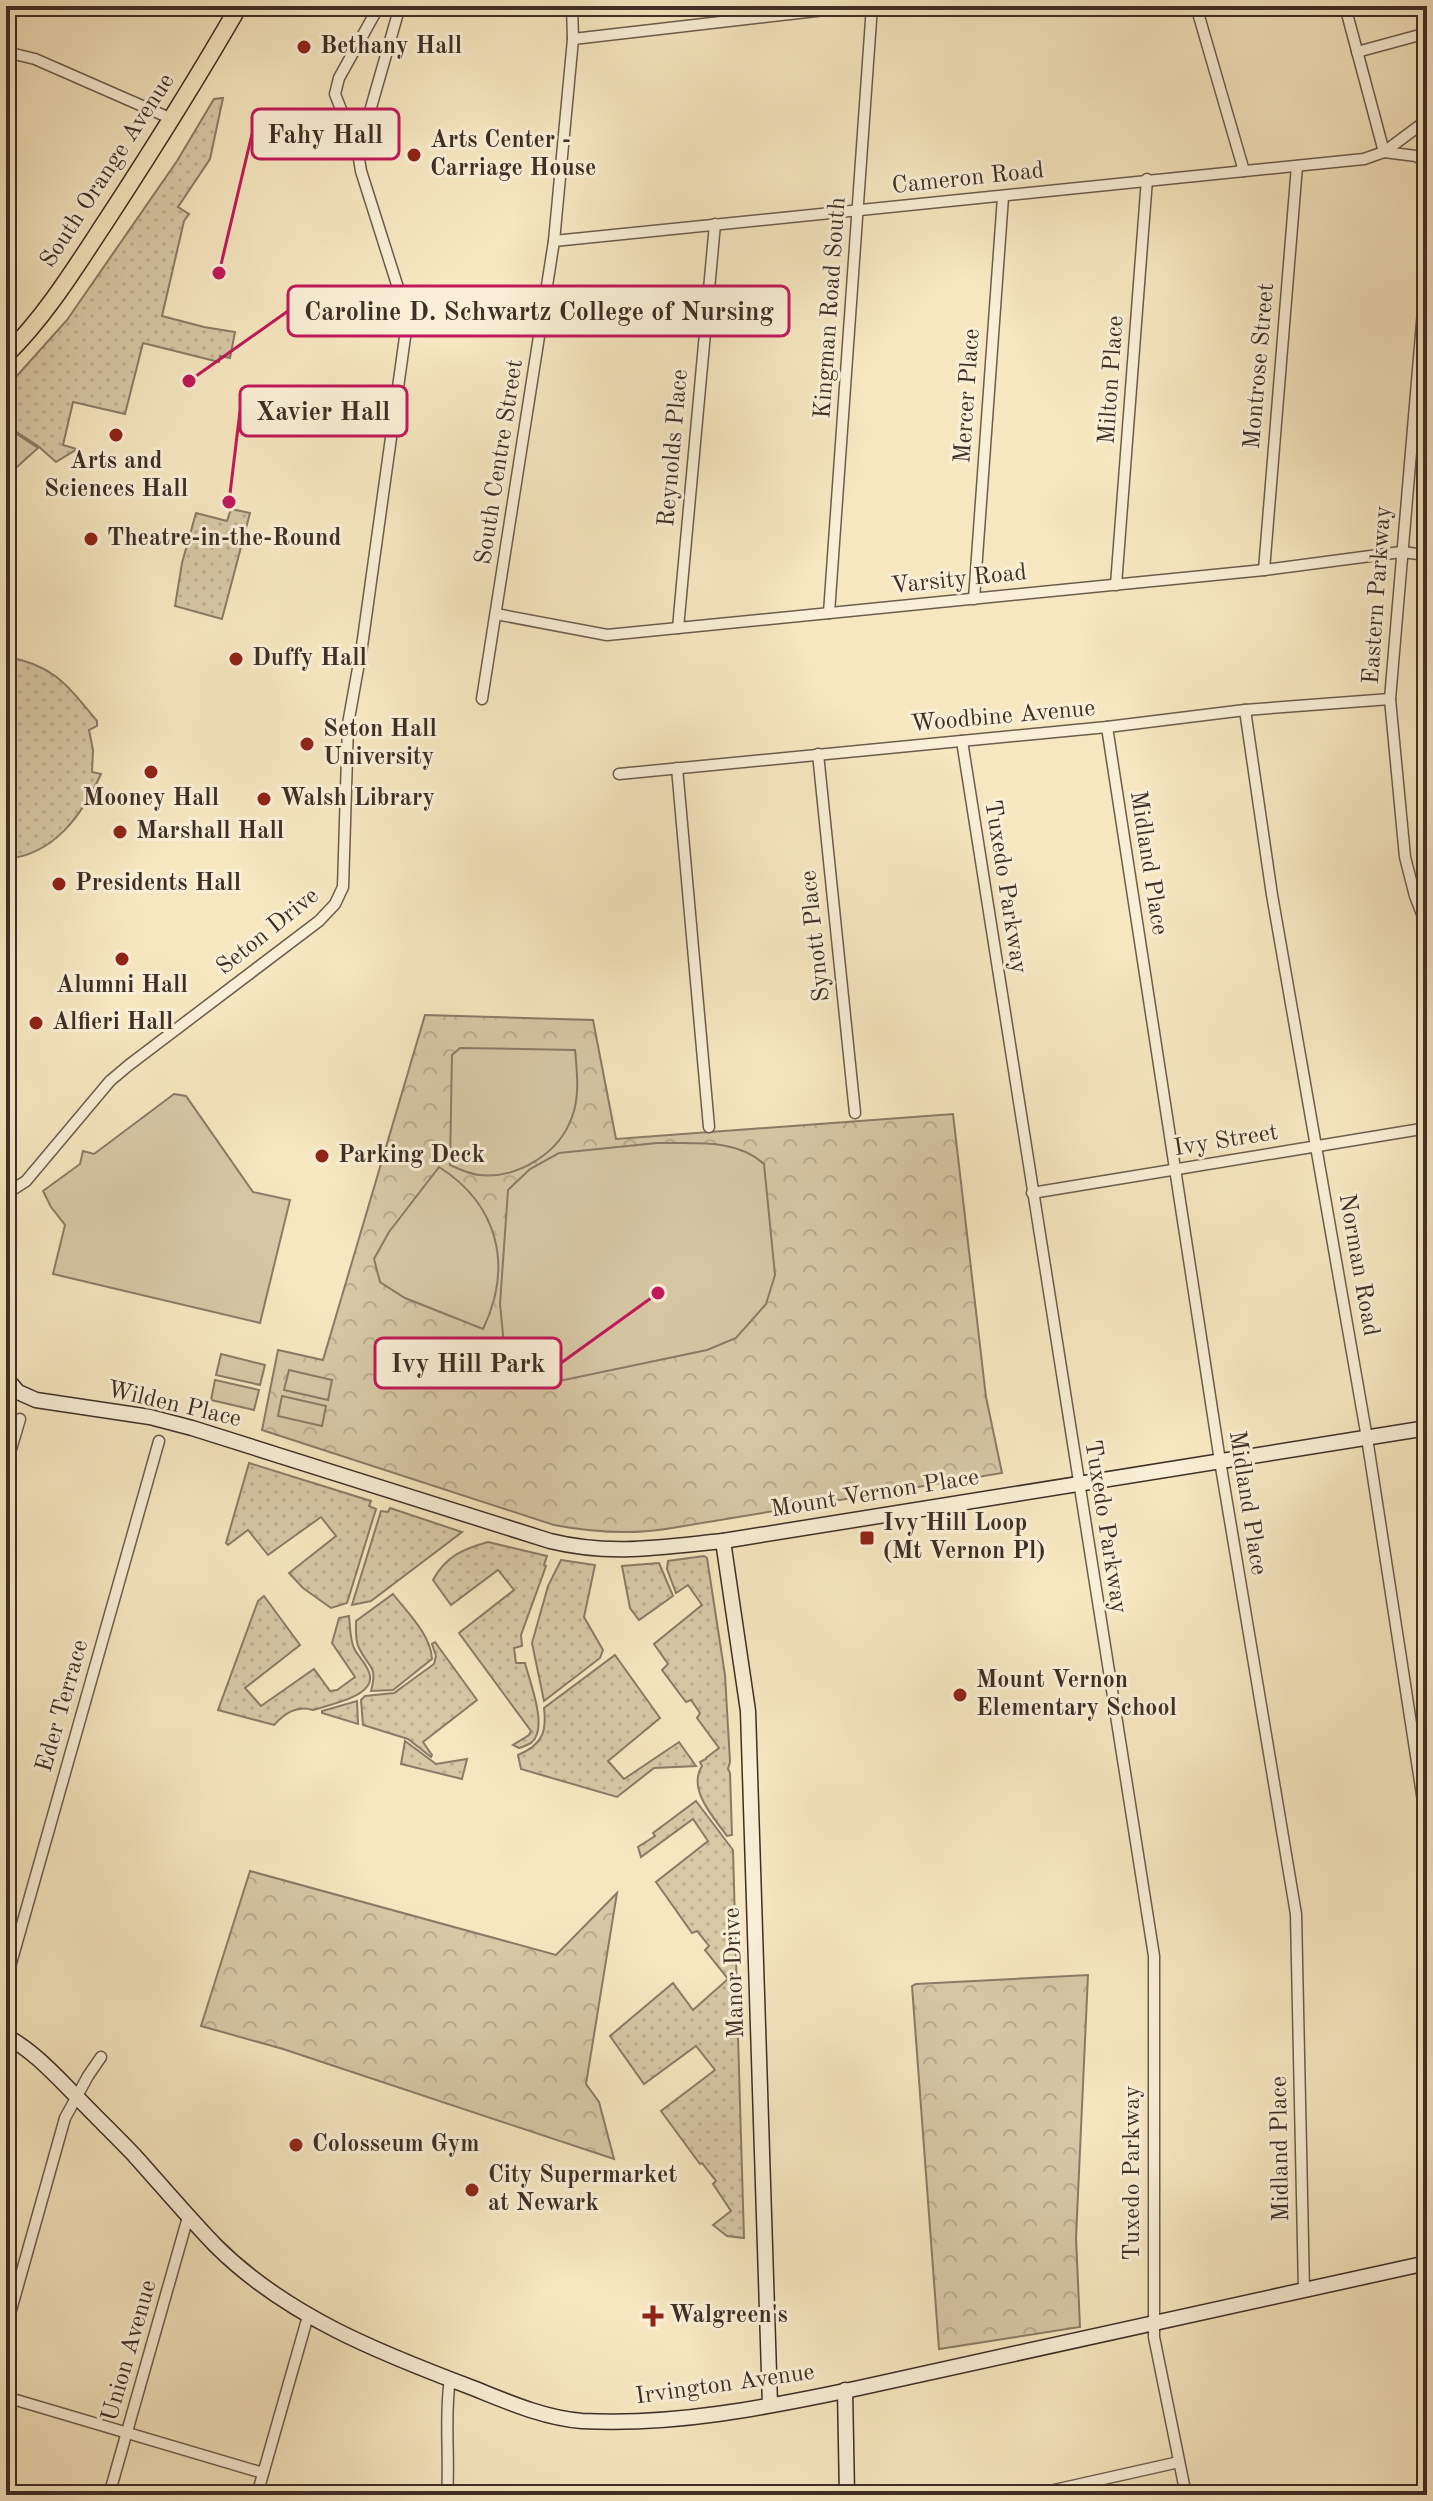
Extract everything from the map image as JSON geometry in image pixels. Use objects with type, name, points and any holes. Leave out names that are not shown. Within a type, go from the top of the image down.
[{"type":"main road","name":"South Orange Avenue","points":[[12,349],[79,263],[172,119],[239,6]]},
{"type":"street","name":"Seton Drive","points":[[6,1194],[26,1181],[110,1081],[319,921],[340,896],[345,868],[348,724],[362,646],[406,330],[400,294],[358,153],[335,94],[339,78],[379,6]]},
{"type":"street","points":[[358,153],[400,6]]},
{"type":"street","name":"South Centre Street","points":[[482,699],[554,241],[573,39],[572,6]]},
{"type":"street","points":[[573,39],[785,10],[860,6]]},
{"type":"street","name":"Kingman Road South","points":[[829,613],[872,6]]},
{"type":"street","points":[[1196,6],[1244,171]]},
{"type":"street","points":[[1345,6],[1384,152]]},
{"type":"street","points":[[1357,52],[1427,33]]},
{"type":"street","points":[[6,52],[35,59],[172,119]]},
{"type":"street","name":"Cameron Road","points":[[554,241],[1364,159],[1384,152],[1427,120]]},
{"type":"street","name":"Cameron Road","points":[[1384,152],[1416,156],[1427,163]]},
{"type":"street","name":"Montrose Street","points":[[1264,570],[1297,166]]},
{"type":"street","name":"Milton Place","points":[[1116,585],[1147,179]]},
{"type":"street","name":"Mercer Place","points":[[974,599],[1003,197]]},
{"type":"street","name":"Reynolds Place","points":[[678,628],[715,224]]},
{"type":"street","name":"Eastern Parkway","points":[[1427,264],[1390,699],[1405,857],[1427,927]]},
{"type":"street","points":[[6,330],[12,349]]},
{"type":"street","name":"Varsity Road","points":[[496,614],[607,635],[1264,570],[1401,552],[1427,555]]},
{"type":"street","name":"Woodbine Avenue","points":[[619,774],[1107,727],[1245,710],[1390,699]]},
{"type":"street","name":"Norman Road","points":[[1245,710],[1272,895],[1367,1438],[1427,1827]]},
{"type":"street","name":"Midland Place","points":[[1107,727],[1220,1461],[1296,1914],[1304,2290]]},
{"type":"street","name":"Tuxedo Parkway","points":[[962,741],[1154,1956],[1153,2323],[1156,2352],[1186,2495]]},
{"type":"street","name":"Synott Place","points":[[818,754],[855,1113]]},
{"type":"street","points":[[677,768],[709,1127]]},
{"type":"street","name":"Ivy Street","points":[[1032,1193],[1427,1128]]},
{"type":"street","name":"Wilden Place","points":[[6,1378],[18,1392],[36,1400],[150,1417],[337,1474]]},
{"type":"street","points":[[6,1466],[20,1419]]},
{"type":"street","name":"Mount Vernon Place","points":[[337,1474],[576,1547],[622,1551],[723,1541],[1427,1428]]},
{"type":"street","name":"Eder Terrace","points":[[6,1981],[159,1441]]},
{"type":"street","name":"Manor Drive","points":[[723,1541],[748,1711],[770,2405]]},
{"type":"street","name":"Irvington Avenue","points":[[6,2036],[42,2060],[131,2152],[188,2217],[238,2267],[279,2298],[369,2346],[450,2379],[540,2413],[580,2420],[668,2418],[770,2405],[1427,2263]]},
{"type":"street","points":[[6,2328],[65,2118],[101,2057]]},
{"type":"street","name":"Union Avenue","points":[[109,2495],[188,2217]]},
{"type":"street","points":[[257,2495],[308,2316]]},
{"type":"street","points":[[447,2495],[450,2460],[446,2408],[450,2379]]},
{"type":"street","points":[[845,2390],[847,2495]]},
{"type":"street","points":[[6,2397],[263,2473]]},
{"type":"street","points":[[1032,2495],[1179,2462]]},
{"type":"green space","points":[[223,98],[210,159],[178,207],[189,214],[184,221],[162,316],[235,332],[230,358],[220,356],[219,362],[143,343],[125,414],[73,402],[63,445],[77,449],[56,462],[6,425],[6,388],[67,320],[177,161],[214,99]]},
{"type":"green space","points":[[6,427],[38,448],[6,477]]},
{"type":"green space","points":[[231,509],[250,513],[222,619],[175,606],[182,563],[196,513],[227,521]]},
{"type":"green space","points":[[6,657],[36,665],[58,678],[97,721],[97,726],[89,730],[93,750],[92,772],[101,774],[75,818],[52,841],[23,856],[6,859]]},
{"type":"green space","points":[[425,1015],[593,1020],[616,1139],[953,1114],[986,1397],[1002,1473],[666,1529],[609,1532],[554,1525],[262,1430],[278,1350],[323,1360]]},
{"type":"green space","points":[[460,1048],[575,1050],[575,1109],[566,1130],[547,1153],[522,1168],[493,1175],[472,1174],[450,1165],[452,1055]]},
{"type":"green space","points":[[174,1094],[186,1096],[253,1192],[290,1200],[260,1323],[53,1274],[65,1225],[43,1191],[80,1164],[83,1151],[94,1154]]},
{"type":"green space","points":[[657,1143],[728,1146],[764,1164],[775,1275],[766,1304],[736,1338],[707,1350],[526,1388],[507,1375],[500,1304],[508,1190],[530,1169],[559,1153]]},
{"type":"green space","points":[[439,1167],[459,1182],[475,1200],[495,1239],[497,1283],[483,1329],[405,1298],[380,1282],[374,1259],[389,1232]]},
{"type":"green space","points":[[221,1354],[265,1365],[260,1385],[216,1375]]},
{"type":"green space","points":[[289,1370],[332,1380],[328,1400],[284,1390]]},
{"type":"green space","points":[[215,1380],[259,1390],[254,1410],[211,1400]]},
{"type":"green space","points":[[282,1396],[326,1406],[322,1426],[278,1416]]},
{"type":"green space","points":[[249,1463],[371,1501],[369,1506],[376,1509],[347,1603],[331,1608],[303,1588],[289,1573],[336,1536],[321,1517],[268,1555],[248,1530],[228,1545],[226,1543]]},
{"type":"green space","points":[[390,1508],[462,1532],[371,1601],[352,1605],[381,1511],[388,1512]]},
{"type":"green space","points":[[488,1542],[547,1556],[521,1635],[522,1646],[514,1648],[516,1663],[525,1663],[538,1717],[536,1736],[531,1743],[519,1748],[513,1745],[531,1731],[459,1633],[514,1590],[498,1570],[451,1605],[433,1580],[456,1555]]},
{"type":"green space","points":[[707,1558],[725,1675],[732,1835],[727,1836],[709,1812],[698,1784],[700,1762],[719,1748],[697,1718],[700,1713],[691,1700],[686,1702],[662,1670],[668,1664],[654,1644],[702,1605],[688,1585],[676,1593],[667,1569],[668,1561]]},
{"type":"green space","points":[[561,1560],[595,1565],[584,1617],[603,1650],[600,1658],[544,1701],[532,1643],[548,1586]]},
{"type":"green space","points":[[659,1563],[673,1596],[639,1620],[630,1608],[622,1566]]},
{"type":"green space","points":[[393,1594],[423,1633],[432,1659],[393,1690],[371,1691],[373,1672],[358,1645],[356,1621]]},
{"type":"green space","points":[[264,1596],[300,1645],[245,1688],[261,1706],[314,1669],[330,1691],[337,1690],[355,1677],[332,1643],[339,1618],[349,1616],[353,1644],[370,1676],[364,1689],[329,1706],[292,1711],[274,1725],[218,1710],[258,1601]]},
{"type":"green space","points":[[435,1642],[477,1700],[423,1742],[431,1757],[408,1739],[363,1725],[361,1700],[365,1696],[394,1693],[434,1664],[436,1656],[432,1644]]},
{"type":"green space","points":[[615,1655],[660,1718],[608,1761],[624,1779],[679,1742],[696,1766],[654,1768],[617,1797],[521,1769],[518,1755],[533,1747],[541,1737],[545,1724],[544,1708]]},
{"type":"green space","points":[[357,1701],[358,1724],[322,1713],[322,1711]]},
{"type":"green space","points":[[405,1741],[436,1764],[467,1759],[462,1779],[401,1764]]},
{"type":"green space","points":[[696,1801],[733,1850],[737,1993],[733,1995],[733,2000],[737,2003],[744,2238],[727,2236],[713,2225],[731,2211],[713,2184],[716,2181],[661,2111],[715,2070],[696,2046],[644,2084],[610,2036],[673,1983],[693,2010],[728,1979],[705,1950],[709,1946],[697,1931],[692,1933],[656,1882],[708,1841],[693,1819],[641,1857],[638,1847]]},
{"type":"green space","points":[[250,1871],[556,1955],[617,1893],[586,2084],[599,2102],[614,2159],[283,2049],[201,2026]]},
{"type":"green space","points":[[1088,1975],[1076,2238],[1080,2327],[939,2349],[912,1986]]},
{"type":"place","name":"Bethany Hall","points":[[304,47]]},
{"type":"place","name":"Arts Center - Carriage House","points":[[414,155]]},
{"type":"place","name":"Fahy Hall","points":[[219,273]]},
{"type":"place","name":"Caroline D. Schwartz College of Nursing","points":[[189,381]]},
{"type":"place","name":"Arts and Sciences Hall","points":[[116,435]]},
{"type":"place","name":"Xavier Hall","points":[[229,502]]},
{"type":"place","name":"Theatre-in-the-Round","points":[[91,539]]},
{"type":"place","name":"Duffy Hall","points":[[236,659]]},
{"type":"place","name":"Seton Hall University","points":[[307,744]]},
{"type":"place","name":"Mooney Hall","points":[[151,772]]},
{"type":"place","name":"Walsh Library","points":[[264,799]]},
{"type":"place","name":"Marshall Hall","points":[[120,832]]},
{"type":"place","name":"Presidents Hall","points":[[59,884]]},
{"type":"place","name":"Alumni Hall","points":[[122,959]]},
{"type":"place","name":"Alfieri Hall","points":[[36,1023]]},
{"type":"place","name":"Parking Deck","points":[[322,1156]]},
{"type":"place","name":"Ivy Hill Park","points":[[658,1293]]},
{"type":"place","name":"Ivy Hill Loop (Mt Vernon Pl)","points":[[867,1538]]},
{"type":"place","name":"Mount Vernon Elementary School","points":[[960,1695]]},
{"type":"place","name":"Colosseum Gym","points":[[296,2145]]},
{"type":"place","name":"City Supermarket at Newark","points":[[472,2190]]},
{"type":"place","name":"Walgreen's","points":[[653,2316]]}]
